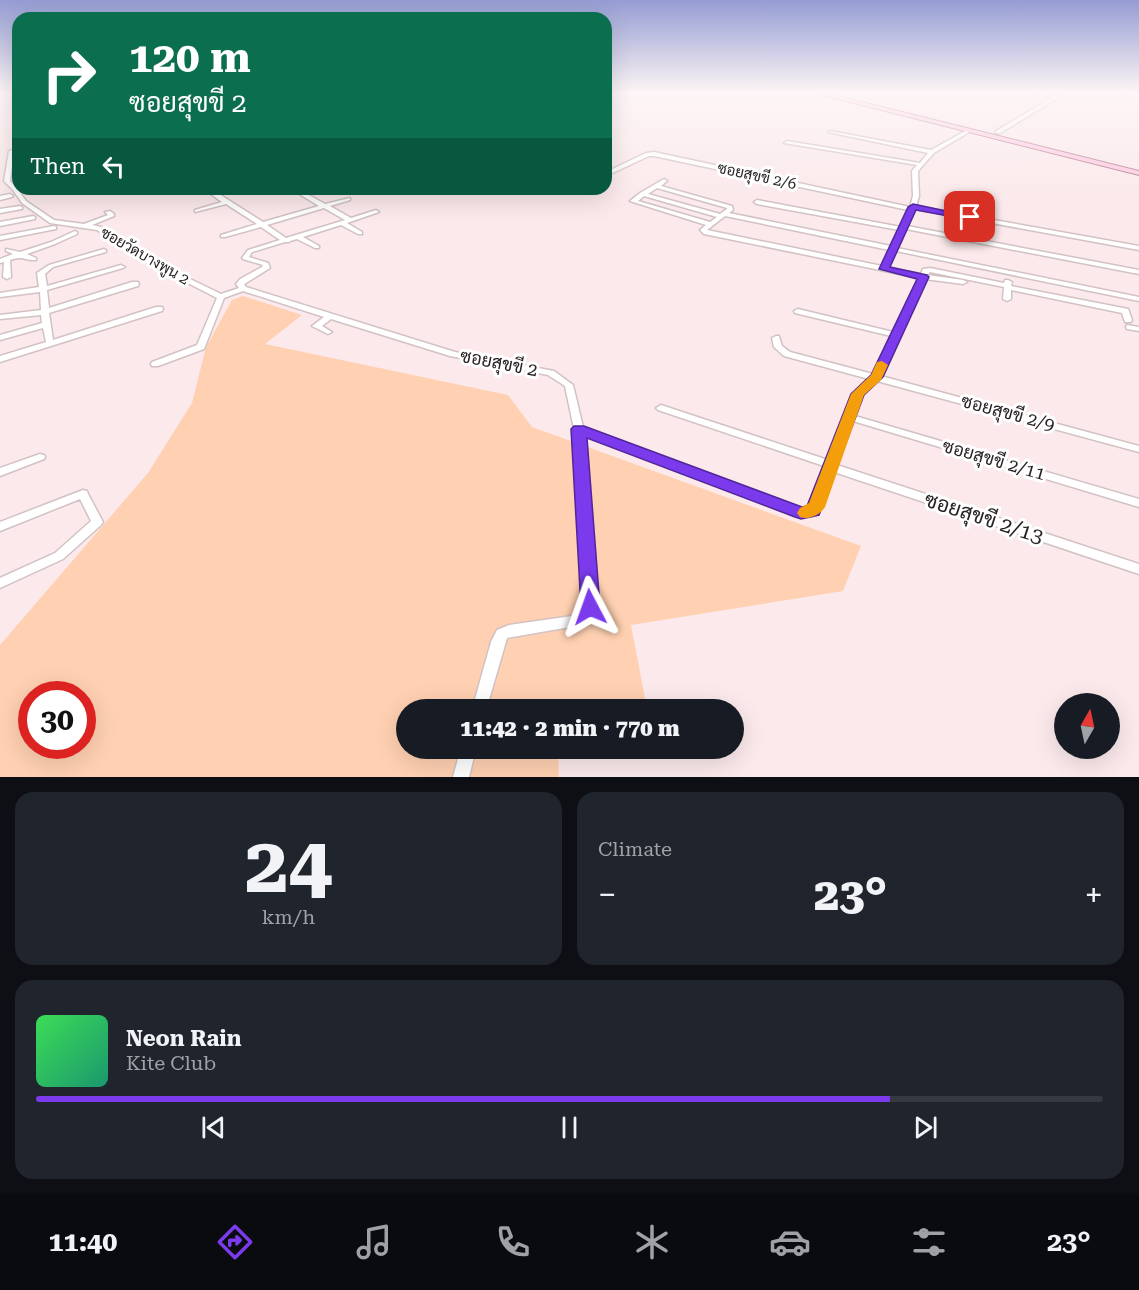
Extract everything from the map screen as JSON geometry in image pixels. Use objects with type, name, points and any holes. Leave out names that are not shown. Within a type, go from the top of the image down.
[{"type":"main road","points":[[958,128],[1139,173]]},
{"type":"main road","points":[[983,128],[1139,166]]},
{"type":"street","points":[[998,132],[1004,128]]},
{"type":"street","points":[[884,269],[912,208],[916,196],[914,175],[919,165],[930,153],[969,131]]},
{"type":"street","points":[[830,132],[930,153]]},
{"type":"street","points":[[787,143],[919,165]]},
{"type":"street","points":[[899,148],[930,153]]},
{"type":"street","points":[[12,151],[7,181],[12,185]]},
{"type":"street","name":"ซอยสุขขี 2/6","points":[[612,171],[648,154],[654,154],[912,208],[1139,248]]},
{"type":"street","points":[[664,181],[633,201],[710,224]]},
{"type":"street","points":[[656,186],[730,207],[730,210],[703,231],[923,277],[963,282]]},
{"type":"street","points":[[642,194],[722,215],[1139,299]]},
{"type":"street","name":"ซอยวัดบางพูน 2","points":[[20,195],[24,202],[52,222],[99,228],[147,260],[224,297]]},
{"type":"street","points":[[216,195],[287,241]]},
{"type":"street","points":[[305,195],[350,220]]},
{"type":"street","points":[[0,198],[10,196]]},
{"type":"street","points":[[223,236],[348,199]]},
{"type":"street","points":[[197,211],[227,202]]},
{"type":"street","points":[[757,202],[1139,272]]},
{"type":"street","points":[[0,211],[20,208]]},
{"type":"street","points":[[155,364],[201,347],[224,297],[240,290],[243,280],[266,268],[266,264],[245,258],[246,254],[269,244],[287,241],[376,212]]},
{"type":"street","points":[[82,226],[96,222],[109,214]]},
{"type":"street","points":[[0,224],[33,218]]},
{"type":"street","points":[[342,223],[360,233]]},
{"type":"street","points":[[34,259],[7,249],[3,237],[54,228]]},
{"type":"street","points":[[7,277],[3,261],[75,232]]},
{"type":"street","points":[[299,237],[317,248]]},
{"type":"street","points":[[50,343],[43,312],[44,289],[41,273],[43,269],[104,251]]},
{"type":"street","points":[[0,295],[44,289],[121,267]]},
{"type":"street","points":[[579,429],[801,513],[809,513],[816,507],[858,394],[876,377],[926,270],[937,270],[1125,311],[1132,326]]},
{"type":"street","points":[[1007,298],[1009,274]]},
{"type":"street","points":[[0,317],[43,312],[135,284]]},
{"type":"street","name":"ซอยสุขขี 2","points":[[240,290],[453,354],[551,373],[569,385],[579,429],[590,607],[588,614],[582,620],[502,634],[482,699]]},
{"type":"street","points":[[0,359],[159,309]]},
{"type":"street","points":[[798,311],[896,335]]},
{"type":"street","points":[[328,332],[317,328],[318,324],[329,316]]},
{"type":"street","points":[[0,338],[45,325]]},
{"type":"street","name":"ซอยสุขขี 2/9","points":[[776,338],[778,347],[787,354],[1139,449]]},
{"type":"street","name":"ซอยสุขขี 2/13","points":[[661,408],[1139,569]]},
{"type":"street","name":"ซอยสุขขี 2/11","points":[[848,417],[1139,503]]},
{"type":"street","points":[[0,472],[40,457]]},
{"type":"street","points":[[0,527],[83,494],[97,522],[59,556],[0,583]]},
{"type":"street","points":[[461,777],[466,759]]},
{"type":"shaded area","points":[[243,296],[302,315],[265,344],[508,395],[532,427],[861,546],[843,591],[631,625],[645,699],[396,699],[396,759],[558,759],[559,777],[0,777],[0,645],[148,473],[192,403],[206,347],[232,300]]},
{"type":"slow traffic","points":[[806,513],[813,511],[816,507],[829,466],[858,394],[876,377],[882,365]]},
{"type":"route","points":[[590,607],[579,429],[801,513],[813,511],[858,394],[876,377],[923,277],[884,269],[913,207],[970,217]]}]
